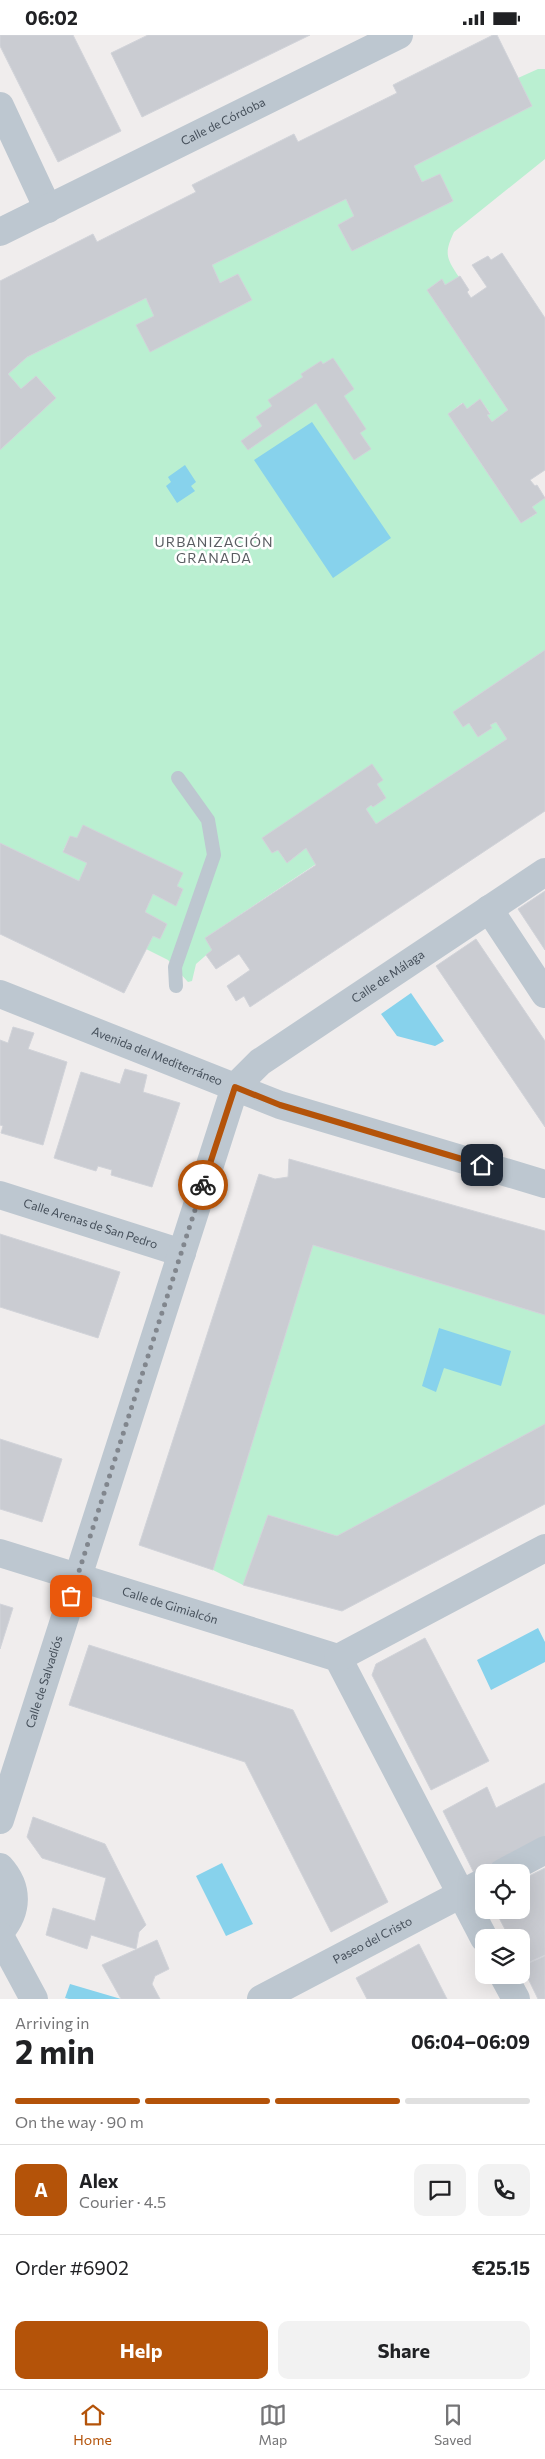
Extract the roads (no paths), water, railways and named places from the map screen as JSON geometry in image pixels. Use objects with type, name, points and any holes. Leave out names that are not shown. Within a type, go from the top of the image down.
[{"type":"street","name":"Calle de Córdoba","points":[[0,232],[399,35]]},
{"type":"street","points":[[0,107],[48,209]]},
{"type":"street","name":"Calle de Málaga","points":[[235,1087],[260,1062],[545,872]]},
{"type":"street","points":[[489,909],[545,994]]},
{"type":"street","name":"Avenida del Mediterráneo","points":[[0,994],[280,1105],[543,1180]]},
{"type":"street","name":"Calle de Salvadiós","points":[[0,1820],[235,1087]]},
{"type":"street","name":"Calle Arenas de San Pedro","points":[[0,1195],[182,1253]]},
{"type":"street","points":[[482,1929],[472,1888],[338,1659],[545,1548]]},
{"type":"street","name":"Calle de Gimialcón","points":[[0,1553],[338,1659]]},
{"type":"street","points":[[519,1864],[545,1850]]},
{"type":"street","points":[[0,1867],[8,1876],[14,1891],[14,1907],[9,1922],[0,1932]]},
{"type":"street","name":"Paseo del Cristo","points":[[261,1999],[472,1888]]},
{"type":"street","points":[[0,1936],[34,1999]]},
{"type":"street","points":[[508,1984],[516,1999]]},
{"type":"lane","points":[[176,986],[175,967],[214,855],[208,819],[178,778]]},
{"type":"water","points":[[312,422],[391,538],[333,578],[254,460]]},
{"type":"water","points":[[185,465],[196,482],[191,486],[195,491],[177,503],[166,486],[171,482],[168,477]]},
{"type":"water","points":[[411,993],[444,1041],[435,1046],[397,1036],[381,1014]]},
{"type":"water","points":[[439,1328],[511,1351],[501,1386],[444,1368],[436,1392],[422,1386]]},
{"type":"water","points":[[538,1628],[545,1642],[545,1662],[491,1690],[477,1660]]},
{"type":"water","points":[[222,1863],[253,1924],[226,1936],[196,1876]]},
{"type":"water","points":[[70,1984],[121,1999],[65,1998]]},
{"type":"district","name":"URBANIZACIÓN GRANADA","points":[[214,550]]}]
